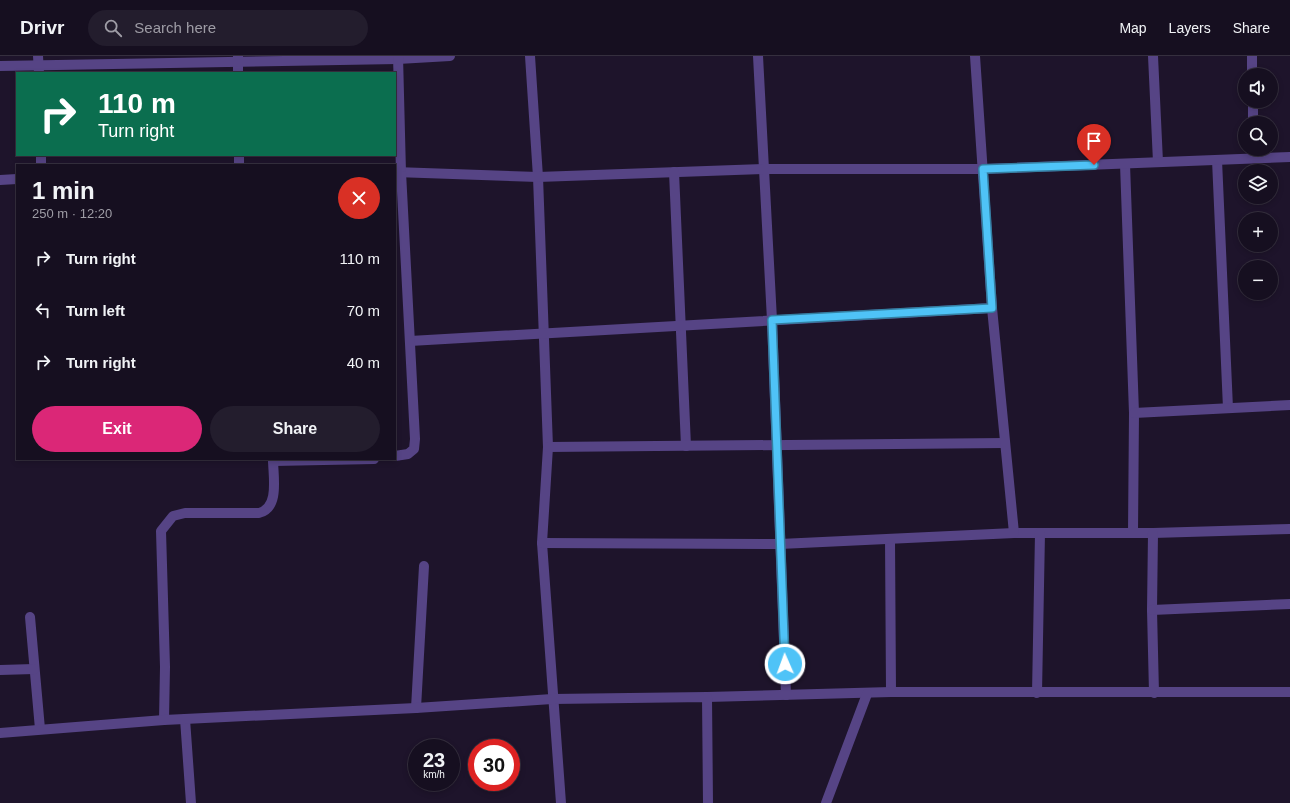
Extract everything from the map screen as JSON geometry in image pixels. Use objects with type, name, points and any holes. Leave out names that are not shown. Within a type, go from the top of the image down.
[{"type":"street","points":[[0,66],[238,59],[398,58],[450,56]]},
{"type":"street","points":[[530,56],[538,177],[548,447],[542,543],[552,698],[561,803]]},
{"type":"street","points":[[758,56],[772,320],[786,694]]},
{"type":"street","points":[[975,56],[992,308],[1014,533]]},
{"type":"street","points":[[1154,56],[1158,162]]},
{"type":"street","points":[[1252,56],[1252,68]]},
{"type":"street","points":[[396,456],[408,454],[414,449],[416,439],[398,172],[398,58]]},
{"type":"street","points":[[238,59],[238,72]]},
{"type":"street","points":[[398,172],[538,177],[763,169],[983,169],[1217,160],[1241,156]]},
{"type":"street","points":[[1278,156],[1290,157]]},
{"type":"street","points":[[1217,160],[1228,408]]},
{"type":"street","points":[[1125,164],[1134,413],[1133,532]]},
{"type":"street","points":[[674,172],[686,446]]},
{"type":"street","points":[[0,180],[16,179]]},
{"type":"street","points":[[410,341],[992,308]]},
{"type":"street","points":[[1134,413],[1290,404]]},
{"type":"street","points":[[548,447],[1005,443]]},
{"type":"street","points":[[164,720],[165,667],[161,531],[173,516],[185,513],[266,512],[273,502],[273,460]]},
{"type":"street","points":[[542,543],[780,544],[1014,533],[1153,533],[1290,529]]},
{"type":"street","points":[[1037,693],[1040,533]]},
{"type":"street","points":[[1153,533],[1152,610],[1154,693]]},
{"type":"street","points":[[890,539],[891,692]]},
{"type":"street","points":[[416,708],[424,566]]},
{"type":"street","points":[[1152,610],[1290,604]]},
{"type":"street","points":[[30,617],[40,729]]},
{"type":"street","points":[[0,670],[34,669]]},
{"type":"street","points":[[0,733],[164,720],[416,708],[552,698],[707,697],[786,694],[867,694],[891,692],[1290,692]]},
{"type":"street","points":[[826,803],[867,694]]},
{"type":"street","points":[[707,697],[708,803]]},
{"type":"street","points":[[185,720],[191,803]]},
{"type":"route","points":[[785,664],[772,320],[992,308],[983,169],[1094,165]]}]
